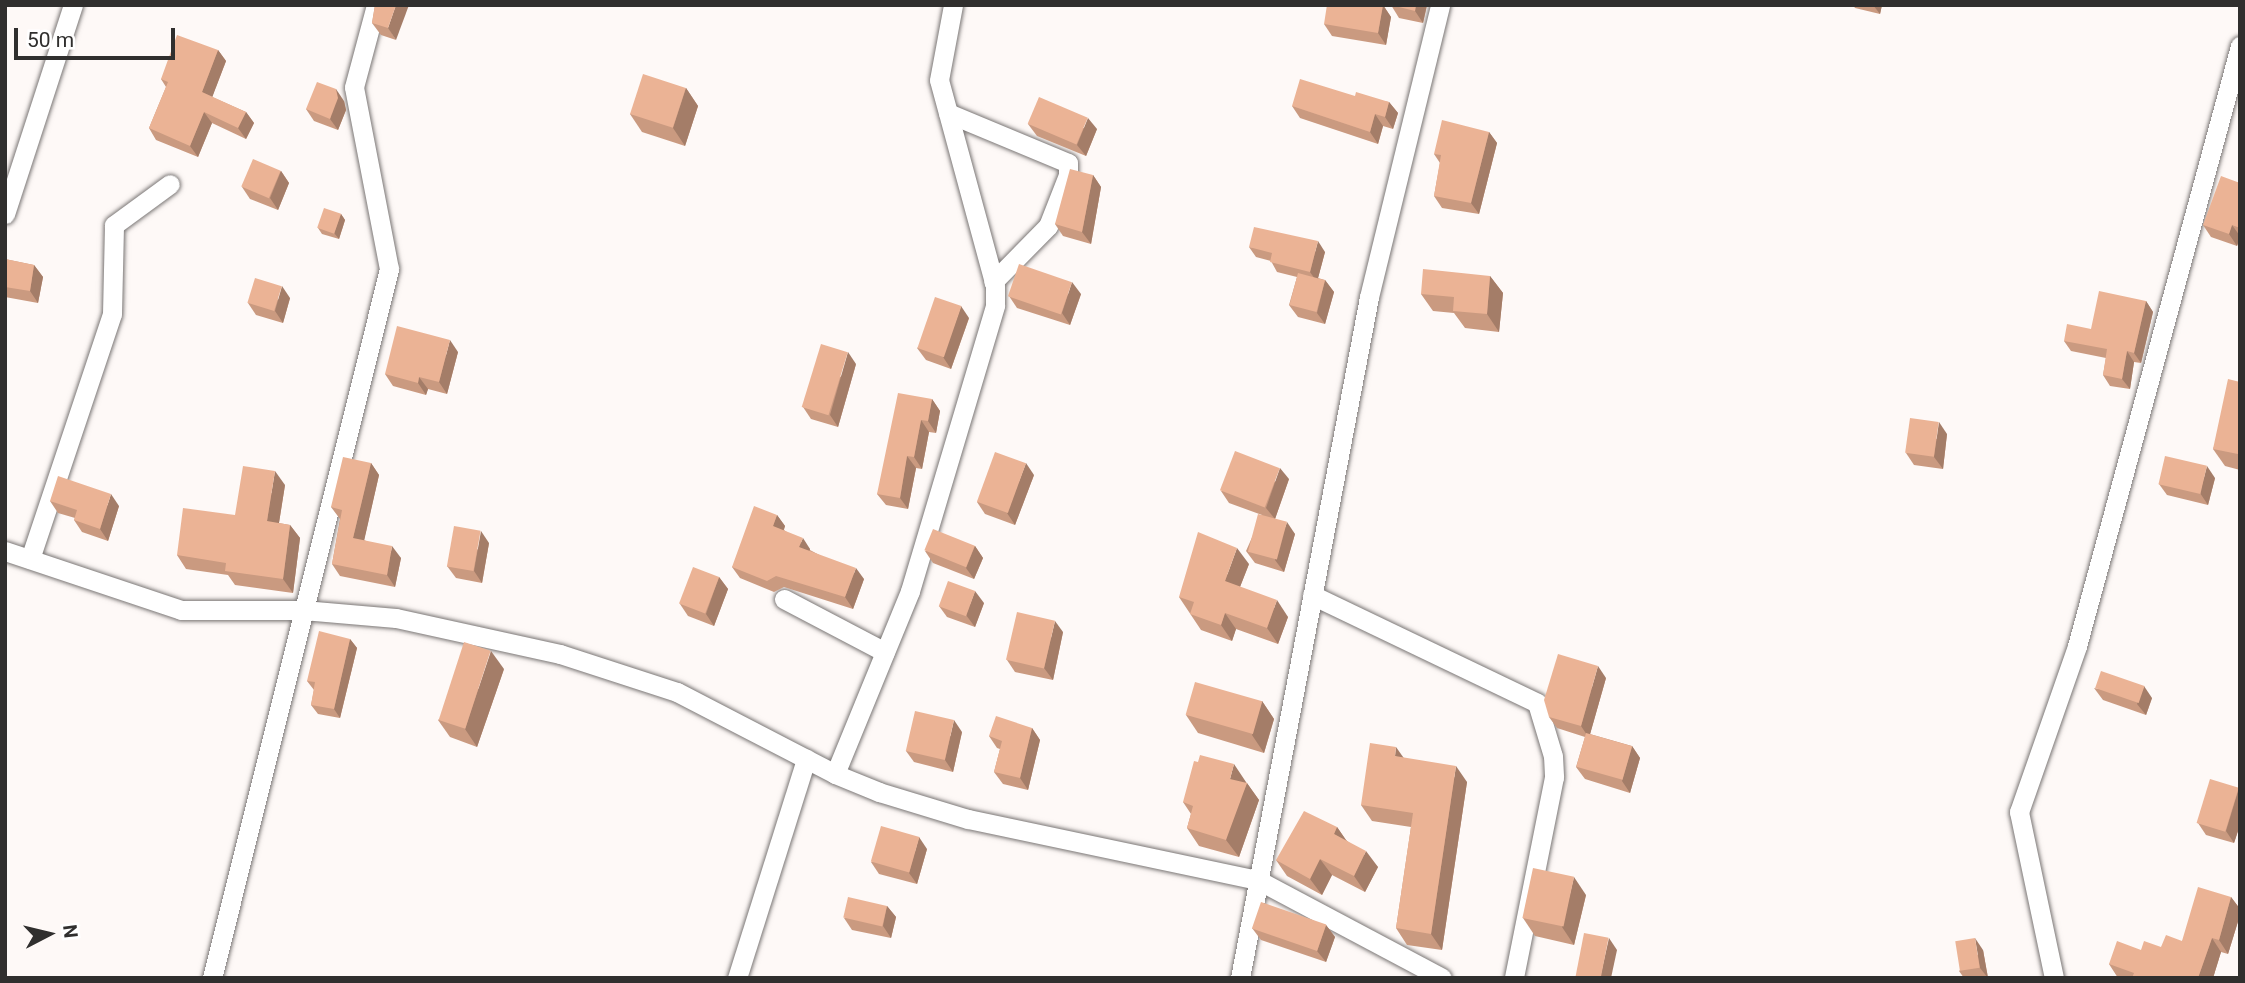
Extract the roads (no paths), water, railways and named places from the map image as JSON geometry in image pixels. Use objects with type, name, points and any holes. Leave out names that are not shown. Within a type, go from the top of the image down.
[{"type":"street","points":[[5,214],[73,5]]},
{"type":"street","points":[[212,978],[390,269],[354,87],[376,5]]},
{"type":"street","points":[[835,774],[910,591],[995,305],[993,282],[938,72],[953,5]]},
{"type":"street","points":[[1240,978],[1369,297],[1440,5]]},
{"type":"street","points":[[2054,978],[2019,812],[2077,646],[2240,46]]},
{"type":"street","points":[[948,113],[1068,163],[1068,175],[1048,226],[993,282]]},
{"type":"street","points":[[30,559],[112,314],[114,225],[170,184]]},
{"type":"street","points":[[5,551],[181,610],[303,610],[396,618],[560,654],[677,692],[835,774],[968,819],[1258,880],[1442,978]]},
{"type":"street","points":[[1312,595],[1537,703],[1553,756],[1553,777],[1514,978]]},
{"type":"street","points":[[784,598],[885,652]]},
{"type":"street","points":[[737,978],[806,759]]}]
